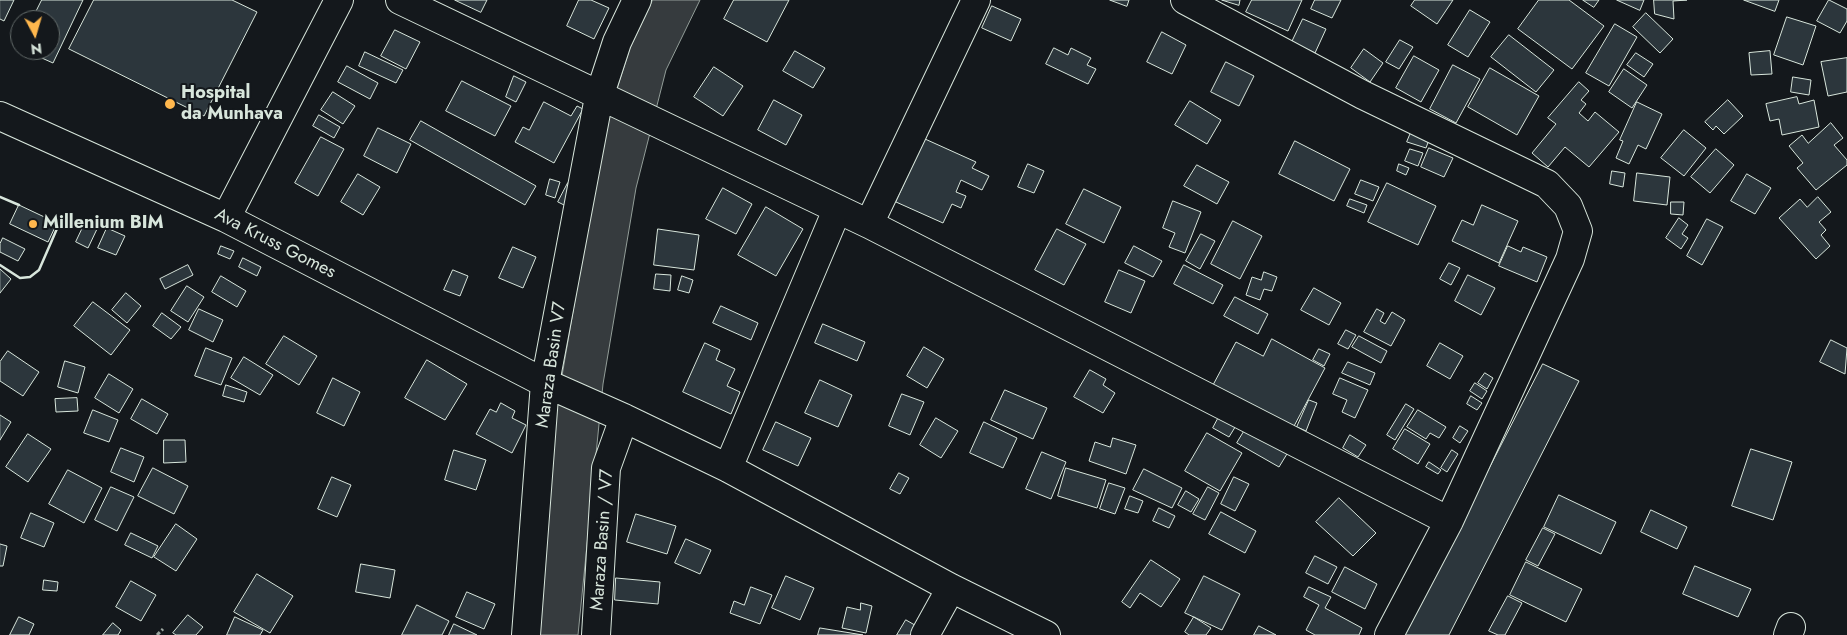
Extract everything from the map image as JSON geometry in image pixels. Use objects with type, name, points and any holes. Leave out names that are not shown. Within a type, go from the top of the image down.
[{"type":"street","points":[[226,218],[339,0]]},
{"type":"street","points":[[400,0],[599,97],[869,224],[1449,521]]},
{"type":"street","name":"Maraza Basin V7","points":[[526,635],[545,383],[599,97],[617,42],[637,0]]},
{"type":"street","points":[[869,224],[976,0]]},
{"type":"street","points":[[1185,0],[1363,95],[1547,184],[1568,206],[1578,231],[1570,259],[1449,521],[1388,635]]},
{"type":"street","name":"Ava Kruss Gomes","points":[[0,116],[226,218],[545,383],[624,418],[728,468],[951,588],[1046,635]]},
{"type":"street","points":[[728,468],[837,210]]},
{"type":"street","name":"Maraza Basin / V7","points":[[596,635],[606,468],[624,418]]},
{"type":"street","points":[[925,635],[951,588]]},
{"type":"path","points":[[157,635],[163,629]]},
{"type":"shaded area","points":[[653,0],[700,0],[666,70],[636,188],[603,384],[578,635],[539,635],[554,423],[604,129],[630,48]]},
{"type":"building","points":[[0,0],[14,0],[4,21],[0,19]]},
{"type":"building","points":[[42,0],[83,0],[60,48],[60,10],[37,10]]},
{"type":"building","points":[[94,0],[232,0],[257,12],[204,116],[69,49]]},
{"type":"building","points":[[455,0],[487,0],[481,12]]},
{"type":"building","points":[[579,0],[591,0],[609,8],[594,39],[567,26]]},
{"type":"building","points":[[734,0],[789,0],[767,42],[724,19]]},
{"type":"building","points":[[1110,0],[1129,0],[1127,6]]},
{"type":"building","points":[[1222,0],[1240,0],[1239,5]]},
{"type":"building","points":[[1252,0],[1302,0],[1288,31],[1246,12]]},
{"type":"building","points":[[1315,0],[1341,0],[1332,18],[1311,9]]},
{"type":"building","points":[[1415,0],[1453,0],[1437,24],[1411,6]]},
{"type":"building","points":[[1539,0],[1569,0],[1604,26],[1572,69],[1518,29]]},
{"type":"building","points":[[1583,0],[1599,0],[1594,7]]},
{"type":"building","points":[[1617,0],[1644,0],[1640,10]]},
{"type":"building","points":[[1654,0],[1687,0],[1673,1],[1674,19],[1655,14]]},
{"type":"building","points":[[1744,0],[1779,0],[1775,11]]},
{"type":"building","points":[[1829,0],[1847,9],[1847,21],[1840,33],[1817,21]]},
{"type":"building","points":[[992,6],[1021,19],[1011,41],[982,28]]},
{"type":"building","points":[[1470,10],[1490,22],[1468,57],[1448,45]]},
{"type":"building","points":[[1646,13],[1673,39],[1660,53],[1633,27]]},
{"type":"building","points":[[1787,17],[1816,26],[1803,65],[1774,55]]},
{"type":"building","points":[[1303,19],[1326,29],[1315,53],[1292,42]]},
{"type":"building","points":[[1615,24],[1637,37],[1609,86],[1586,73]]},
{"type":"building","points":[[395,30],[420,42],[406,69],[381,56]]},
{"type":"building","points":[[1162,32],[1186,45],[1172,74],[1147,62]]},
{"type":"building","points":[[1509,35],[1554,70],[1536,92],[1491,57]]},
{"type":"building","points":[[1400,40],[1413,47],[1399,69],[1386,62]]},
{"type":"building","points":[[1054,48],[1068,55],[1071,48],[1091,58],[1087,65],[1096,69],[1088,84],[1046,64]]},
{"type":"building","points":[[1364,49],[1383,63],[1370,82],[1351,68]]},
{"type":"building","points":[[795,51],[825,68],[813,88],[783,71]]},
{"type":"building","points":[[1770,51],[1772,74],[1751,75],[1749,53]]},
{"type":"building","points":[[365,52],[403,70],[396,83],[359,66]]},
{"type":"building","points":[[1636,53],[1653,64],[1644,77],[1627,65]]},
{"type":"building","points":[[1414,56],[1439,70],[1421,102],[1396,88]]},
{"type":"building","points":[[1847,58],[1847,92],[1828,96],[1821,62]]},
{"type":"building","points":[[1226,62],[1254,76],[1239,106],[1211,92]]},
{"type":"building","points":[[1453,65],[1480,79],[1456,123],[1430,109]]},
{"type":"building","points":[[347,66],[378,83],[370,99],[338,82]]},
{"type":"building","points":[[714,67],[743,86],[723,116],[694,97]]},
{"type":"building","points":[[1490,68],[1539,96],[1517,135],[1468,107]]},
{"type":"building","points":[[1624,69],[1647,85],[1632,108],[1609,92]]},
{"type":"building","points":[[514,76],[526,82],[516,102],[506,97]]},
{"type":"building","points":[[1793,77],[1811,80],[1809,95],[1791,92]]},
{"type":"building","points":[[462,81],[511,106],[495,136],[446,111]]},
{"type":"building","points":[[1579,82],[1589,91],[1581,100],[1586,104],[1579,113],[1588,121],[1595,112],[1619,132],[1589,167],[1565,147],[1548,167],[1532,153],[1556,124],[1548,118]]},
{"type":"building","points":[[333,92],[355,106],[343,124],[321,110]]},
{"type":"building","points":[[1797,97],[1799,104],[1814,100],[1819,127],[1782,135],[1779,119],[1770,121],[1766,104]]},
{"type":"building","points":[[774,100],[802,115],[786,145],[758,130]]},
{"type":"building","points":[[1728,100],[1743,116],[1724,134],[1716,126],[1713,130],[1705,122]]},
{"type":"building","points":[[1190,101],[1221,120],[1207,144],[1175,125]]},
{"type":"building","points":[[544,102],[571,116],[577,106],[583,109],[554,163],[515,142],[523,127],[529,130]]},
{"type":"building","points":[[1637,102],[1662,114],[1646,149],[1638,145],[1629,164],[1616,158],[1623,141],[1620,140]]},
{"type":"building","points":[[319,115],[340,127],[334,138],[313,126]]},
{"type":"building","points":[[421,121],[536,186],[525,205],[410,140]]},
{"type":"building","points":[[1831,123],[1843,138],[1834,145],[1847,160],[1847,165],[1816,190],[1797,168],[1803,163],[1789,146],[1802,135],[1808,143]]},
{"type":"building","points":[[378,128],[411,144],[397,173],[364,156]]},
{"type":"building","points":[[1412,130],[1430,137],[1426,148],[1407,142]]},
{"type":"building","points":[[1684,130],[1706,148],[1684,176],[1661,158]]},
{"type":"building","points":[[321,137],[344,149],[318,196],[295,183]]},
{"type":"building","points":[[925,139],[976,162],[972,168],[989,176],[982,190],[961,180],[956,192],[966,196],[961,208],[952,204],[943,223],[896,202]]},
{"type":"building","points":[[1295,141],[1350,169],[1334,201],[1279,174]]},
{"type":"building","points":[[1429,148],[1453,158],[1444,177],[1421,167]]},
{"type":"building","points":[[1410,149],[1423,153],[1418,166],[1405,161]]},
{"type":"building","points":[[1716,149],[1734,165],[1710,193],[1691,177]]},
{"type":"building","points":[[1028,164],[1044,171],[1034,193],[1018,187]]},
{"type":"building","points":[[1399,164],[1409,168],[1406,175],[1397,171]]},
{"type":"building","points":[[1197,165],[1229,182],[1217,204],[1184,186]]},
{"type":"building","points":[[1612,171],[1625,173],[1623,187],[1610,184]]},
{"type":"building","points":[[1637,173],[1670,177],[1667,205],[1634,201]]},
{"type":"building","points":[[358,174],[380,187],[363,215],[341,202]]},
{"type":"building","points":[[1747,174],[1771,188],[1755,214],[1731,201]]},
{"type":"building","points":[[550,179],[560,182],[555,198],[546,195]]},
{"type":"building","points":[[1361,180],[1379,187],[1373,201],[1355,194]]},
{"type":"building","points":[[568,183],[581,190],[572,209],[558,202]]},
{"type":"building","points":[[1387,183],[1436,206],[1418,245],[1368,222]]},
{"type":"building","points":[[723,188],[752,204],[736,234],[706,219]]},
{"type":"building","points":[[1084,189],[1121,207],[1104,243],[1066,224]]},
{"type":"building","points":[[1818,197],[1831,212],[1819,222],[1826,230],[1821,235],[1830,246],[1816,259],[1779,218],[1800,199],[1807,207]]},
{"type":"building","points":[[1350,199],[1367,205],[1364,213],[1347,206]]},
{"type":"building","points":[[1173,201],[1201,212],[1185,253],[1169,247],[1175,233],[1163,228]]},
{"type":"building","points":[[1671,202],[1684,202],[1683,215],[1671,214]]},
{"type":"building","name":"Millenium BIM","points":[[19,205],[57,223],[48,242],[10,224]]},
{"type":"building","points":[[1482,205],[1518,221],[1499,263],[1452,241],[1462,220],[1473,225]]},
{"type":"building","points":[[766,207],[803,229],[776,276],[738,255]]},
{"type":"building","points":[[1679,218],[1688,225],[1682,234],[1688,238],[1681,249],[1666,238]]},
{"type":"building","points":[[1707,219],[1723,227],[1702,265],[1687,256]]},
{"type":"building","points":[[1233,221],[1262,236],[1240,279],[1211,264]]},
{"type":"building","points":[[85,223],[97,229],[88,248],[76,242]]},
{"type":"building","points":[[107,228],[125,236],[116,255],[98,248]]},
{"type":"building","points":[[658,229],[699,235],[694,270],[654,265]]},
{"type":"building","points":[[1057,229],[1086,244],[1064,285],[1035,270]]},
{"type":"building","points":[[1201,234],[1215,241],[1200,269],[1186,261]]},
{"type":"building","points":[[3,238],[25,249],[18,261],[0,252],[0,244]]},
{"type":"building","points":[[221,246],[234,251],[230,259],[218,254]]},
{"type":"building","points":[[1134,246],[1162,261],[1153,277],[1125,263]]},
{"type":"building","points":[[1508,246],[1521,252],[1523,247],[1547,257],[1537,282],[1499,266]]},
{"type":"building","points":[[513,247],[536,257],[523,288],[499,278]]},
{"type":"building","points":[[243,258],[261,267],[257,276],[239,267]]},
{"type":"building","points":[[1449,263],[1460,268],[1451,285],[1440,279]]},
{"type":"building","points":[[188,265],[193,275],[165,289],[160,279]]},
{"type":"building","points":[[1184,265],[1223,285],[1213,304],[1174,284]]},
{"type":"building","points":[[0,269],[11,279],[0,293]]},
{"type":"building","points":[[453,270],[468,276],[460,296],[444,290]]},
{"type":"building","points":[[1119,270],[1145,281],[1131,313],[1105,302]]},
{"type":"building","points":[[1264,272],[1277,277],[1272,291],[1264,289],[1260,300],[1246,295],[1252,277],[1261,280]]},
{"type":"building","points":[[656,274],[671,275],[670,291],[654,289]]},
{"type":"building","points":[[1468,275],[1495,288],[1481,315],[1455,301]]},
{"type":"building","points":[[221,276],[246,291],[237,307],[212,292]]},
{"type":"building","points":[[682,276],[693,280],[689,293],[678,290]]},
{"type":"building","points":[[187,286],[204,297],[188,322],[171,311]]},
{"type":"building","points":[[1314,288],[1341,303],[1329,325],[1301,310]]},
{"type":"building","points":[[126,293],[141,306],[127,323],[112,310]]},
{"type":"building","points":[[1235,297],[1268,314],[1258,334],[1224,316]]},
{"type":"building","points":[[93,302],[130,330],[111,355],[74,326]]},
{"type":"building","points":[[721,306],[758,323],[751,340],[713,323]]},
{"type":"building","points":[[199,309],[223,320],[213,342],[189,330]]},
{"type":"building","points":[[1377,309],[1384,313],[1380,321],[1385,324],[1392,312],[1405,320],[1391,346],[1364,332]]},
{"type":"building","points":[[162,313],[181,327],[171,339],[153,326]]},
{"type":"building","points":[[823,324],[865,342],[857,361],[815,343]]},
{"type":"building","points":[[1346,330],[1356,335],[1348,349],[1338,344]]},
{"type":"building","points":[[284,336],[317,356],[299,385],[266,364]]},
{"type":"building","points":[[1359,336],[1387,351],[1381,363],[1352,347]]},
{"type":"building","points":[[1272,339],[1325,368],[1293,428],[1213,385],[1236,342],[1263,356]]},
{"type":"building","points":[[1831,340],[1847,348],[1845,374],[1820,362]]},
{"type":"building","points":[[705,343],[720,350],[716,360],[735,369],[727,386],[740,392],[731,414],[683,392]]},
{"type":"building","points":[[1440,343],[1463,356],[1450,379],[1427,366]]},
{"type":"building","points":[[924,347],[944,359],[927,388],[907,376]]},
{"type":"building","points":[[206,348],[232,358],[221,385],[195,376]]},
{"type":"building","points":[[1319,349],[1330,354],[1324,366],[1313,360]]},
{"type":"building","points":[[8,351],[39,372],[23,396],[0,381],[0,362]]},
{"type":"building","points":[[244,357],[273,375],[260,395],[231,378]]},
{"type":"building","points":[[427,360],[467,384],[445,420],[405,398]]},
{"type":"building","points":[[65,361],[85,367],[78,393],[58,387]]},
{"type":"building","points":[[1348,362],[1375,373],[1370,385],[1342,373]]},
{"type":"building","points":[[1543,364],[1579,381],[1449,635],[1404,635]]},
{"type":"building","points":[[1090,370],[1106,379],[1103,385],[1115,393],[1103,413],[1074,397]]},
{"type":"building","points":[[1485,373],[1493,378],[1487,389],[1478,383]]},
{"type":"building","points":[[109,374],[133,389],[119,413],[95,398]]},
{"type":"building","points":[[333,378],[360,392],[344,426],[317,413]]},
{"type":"building","points":[[1340,378],[1368,390],[1355,418],[1342,412],[1347,400],[1333,394]]},
{"type":"building","points":[[820,380],[852,395],[838,427],[805,413]]},
{"type":"building","points":[[1475,383],[1487,391],[1482,399],[1470,391]]},
{"type":"building","points":[[226,385],[247,392],[244,402],[223,396]]},
{"type":"building","points":[[1005,390],[1047,408],[1033,439],[991,420]]},
{"type":"building","points":[[902,394],[924,402],[910,435],[889,426]]},
{"type":"building","points":[[1471,396],[1482,403],[1477,410],[1467,404]]},
{"type":"building","points":[[77,398],[78,411],[56,412],[55,399]]},
{"type":"building","points":[[142,399],[168,414],[157,434],[131,419]]},
{"type":"building","points":[[1309,400],[1317,403],[1306,431],[1297,427]]},
{"type":"building","points":[[501,403],[515,411],[512,418],[526,425],[512,453],[476,434],[490,409],[496,412]]},
{"type":"building","points":[[1406,404],[1414,409],[1395,440],[1387,435]]},
{"type":"building","points":[[93,410],[118,420],[109,442],[84,433]]},
{"type":"building","points":[[1418,410],[1446,427],[1439,438],[1430,433],[1426,439],[1407,427]]},
{"type":"building","points":[[0,415],[11,422],[0,440]]},
{"type":"building","points":[[1220,415],[1237,424],[1229,437],[1213,428]]},
{"type":"building","points":[[936,418],[958,431],[941,458],[920,445]]},
{"type":"building","points":[[776,422],[811,438],[798,466],[763,450]]},
{"type":"building","points":[[984,422],[1017,438],[1003,468],[970,453]]},
{"type":"building","points":[[1248,425],[1290,449],[1279,467],[1237,443]]},
{"type":"building","points":[[1460,426],[1468,431],[1460,443],[1453,438]]},
{"type":"building","points":[[1405,429],[1430,444],[1418,464],[1393,449]]},
{"type":"building","points":[[1207,433],[1242,453],[1220,491],[1185,471]]},
{"type":"building","points":[[28,434],[51,449],[28,482],[6,467]]},
{"type":"building","points":[[1350,435],[1366,445],[1358,457],[1343,448]]},
{"type":"building","points":[[1113,438],[1136,445],[1126,474],[1089,461],[1095,442],[1110,447]]},
{"type":"building","points":[[164,440],[185,440],[186,462],[164,463]]},
{"type":"building","points":[[121,448],[144,457],[134,482],[111,472]]},
{"type":"building","points":[[1751,449],[1792,462],[1773,520],[1732,506]]},
{"type":"building","points":[[454,450],[486,460],[476,490],[445,480]]},
{"type":"building","points":[[1452,450],[1458,454],[1447,472],[1441,468]]},
{"type":"building","points":[[1042,452],[1066,462],[1051,499],[1026,489]]},
{"type":"building","points":[[1429,462],[1441,470],[1438,474],[1426,467]]},
{"type":"building","points":[[153,468],[188,486],[174,514],[138,496]]},
{"type":"building","points":[[1066,468],[1106,480],[1097,508],[1058,496]]},
{"type":"building","points":[[1144,469],[1182,488],[1172,508],[1133,490]]},
{"type":"building","points":[[68,470],[102,488],[84,523],[49,504]]},
{"type":"building","points":[[899,473],[909,478],[900,494],[890,489]]},
{"type":"building","points":[[332,477],[351,485],[337,517],[318,509]]},
{"type":"building","points":[[1234,477],[1249,484],[1235,511],[1221,504]]},
{"type":"building","points":[[1109,483],[1125,488],[1115,514],[1100,509]]},
{"type":"building","points":[[111,487],[134,497],[117,531],[95,520]]},
{"type":"building","points":[[1208,487],[1219,493],[1205,520],[1193,514]]},
{"type":"building","points":[[1186,491],[1199,499],[1191,512],[1178,505]]},
{"type":"building","points":[[1559,495],[1616,522],[1601,554],[1544,527]]},
{"type":"building","points":[[1130,496],[1143,501],[1138,513],[1125,509]]},
{"type":"building","points":[[1339,498],[1376,533],[1353,556],[1316,522]]},
{"type":"building","points":[[1159,508],[1175,516],[1169,528],[1153,521]]},
{"type":"building","points":[[1651,510],[1687,527],[1677,549],[1641,532]]},
{"type":"building","points":[[1221,512],[1256,531],[1245,553],[1209,534]]},
{"type":"building","points":[[31,513],[54,523],[44,547],[21,538]]},
{"type":"building","points":[[636,514],[676,526],[667,554],[627,542]]},
{"type":"building","points":[[176,524],[197,539],[176,571],[154,557]]},
{"type":"building","points":[[1543,528],[1555,534],[1538,566],[1526,560]]},
{"type":"building","points":[[131,533],[158,546],[152,558],[125,545]]},
{"type":"building","points":[[686,539],[711,550],[700,574],[675,563]]},
{"type":"building","points":[[0,544],[7,546],[3,566],[0,566]]},
{"type":"building","points":[[1315,556],[1337,567],[1328,584],[1306,573]]},
{"type":"building","points":[[1151,560],[1180,579],[1161,607],[1140,593],[1130,608],[1122,602]]},
{"type":"building","points":[[1526,562],[1582,589],[1566,622],[1510,595]]},
{"type":"building","points":[[361,564],[395,570],[390,598],[356,592]]},
{"type":"building","points":[[1695,566],[1751,589],[1738,617],[1683,594]]},
{"type":"building","points":[[1345,567],[1377,584],[1365,609],[1332,592]]},
{"type":"building","points":[[257,574],[293,596],[270,633],[234,612]]},
{"type":"building","points":[[786,576],[814,588],[800,620],[772,608]]},
{"type":"building","points":[[1204,576],[1240,594],[1222,630],[1185,613]]},
{"type":"building","points":[[616,578],[660,582],[658,604],[615,600]]},
{"type":"building","points":[[44,580],[58,582],[57,591],[43,590]]},
{"type":"building","points":[[131,581],[156,595],[141,621],[116,607]]},
{"type":"building","points":[[751,587],[772,595],[760,624],[730,613],[734,601],[744,605]]},
{"type":"building","points":[[1309,587],[1331,597],[1325,608],[1362,628],[1359,635],[1315,635],[1306,630],[1319,605],[1304,597]]},
{"type":"building","points":[[467,592],[495,604],[484,629],[456,617]]},
{"type":"building","points":[[1508,596],[1522,603],[1505,635],[1498,635],[1489,631]]},
{"type":"building","points":[[861,603],[872,606],[866,633],[842,628],[847,607],[860,610]]},
{"type":"building","points":[[417,605],[449,621],[442,635],[402,635]]},
{"type":"building","points":[[188,615],[203,627],[196,635],[176,635],[173,633]]},
{"type":"building","points":[[19,617],[34,624],[29,635],[10,635]]},
{"type":"building","points":[[235,617],[263,630],[260,635],[227,635]]},
{"type":"building","points":[[1194,617],[1211,628],[1206,635],[1189,635],[1185,632]]},
{"type":"building","points":[[906,620],[920,628],[916,635],[897,635]]},
{"type":"building","points":[[113,623],[121,630],[118,635],[103,635]]},
{"type":"building","points":[[454,624],[477,635],[449,635]]},
{"type":"building","points":[[1259,626],[1276,635],[1254,635]]},
{"type":"building","points":[[820,628],[863,635],[818,635]]},
{"type":"wall","points":[[0,197],[19,205]]},
{"type":"wall","points":[[0,265],[20,278],[30,277],[39,270],[59,224],[57,223]]},
{"type":"place","name":"Hospital da Munhava","points":[[170,104]]},
{"type":"place","name":"Millenium BIM","points":[[33,224]]}]
